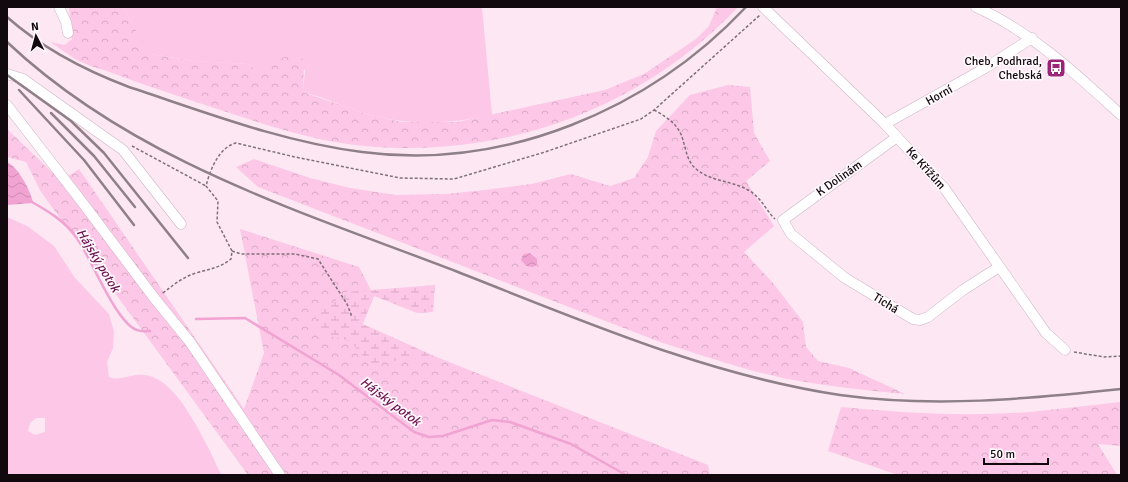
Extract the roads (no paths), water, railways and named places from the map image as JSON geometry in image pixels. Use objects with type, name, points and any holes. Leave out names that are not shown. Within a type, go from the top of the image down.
[{"type":"street","points":[[59,7],[66,22],[68,33]]},
{"type":"street","points":[[976,7],[1032,38],[1074,72],[1121,115]]},
{"type":"street","name":"Ke Křížům","points":[[764,8],[885,124],[946,190],[1046,334],[1064,350]]},
{"type":"street","name":"Horní","points":[[885,124],[974,75],[1032,38]]},
{"type":"street","points":[[7,74],[23,79],[123,150],[135,163],[181,224]]},
{"type":"street","points":[[7,105],[155,299],[190,342],[280,475]]},
{"type":"street","name":"K Dolinám","points":[[783,221],[897,137]]},
{"type":"street","name":"Tichá","points":[[783,221],[791,234],[845,278],[913,319],[920,320],[928,317],[963,290],[999,267]]},
{"type":"water","points":[[7,162],[20,174],[30,192],[33,203],[7,205]]},
{"type":"water","points":[[530,253],[537,259],[537,265],[533,267],[526,266],[521,260],[524,254]]},
{"type":"waterway","name":"Hájský potok","points":[[30,201],[56,217],[67,226],[77,238],[112,303],[129,325],[139,331],[150,331]]},
{"type":"waterway","name":"Hájský potok","points":[[196,319],[245,318],[339,375],[414,432],[429,437],[443,436],[492,420],[510,422],[571,444],[626,475]]},
{"type":"railway","points":[[7,17],[35,39],[65,58],[129,87],[273,134],[362,152],[415,155],[468,152],[520,142],[571,125],[619,103],[665,76],[707,44],[746,7]]},
{"type":"railway","points":[[7,42],[56,84],[108,120],[163,151],[220,179],[279,204],[599,327],[694,360],[791,386],[840,395],[875,399],[910,401],[980,401],[1121,389]]},
{"type":"railway","points":[[7,75],[71,121],[104,153],[188,258]]},
{"type":"railway","points":[[19,90],[84,160],[134,225]]},
{"type":"railway","points":[[51,113],[94,156],[135,207]]},
{"type":"place","name":"Cheb, Podhrad, Chebská","points":[[1056,68]]}]
